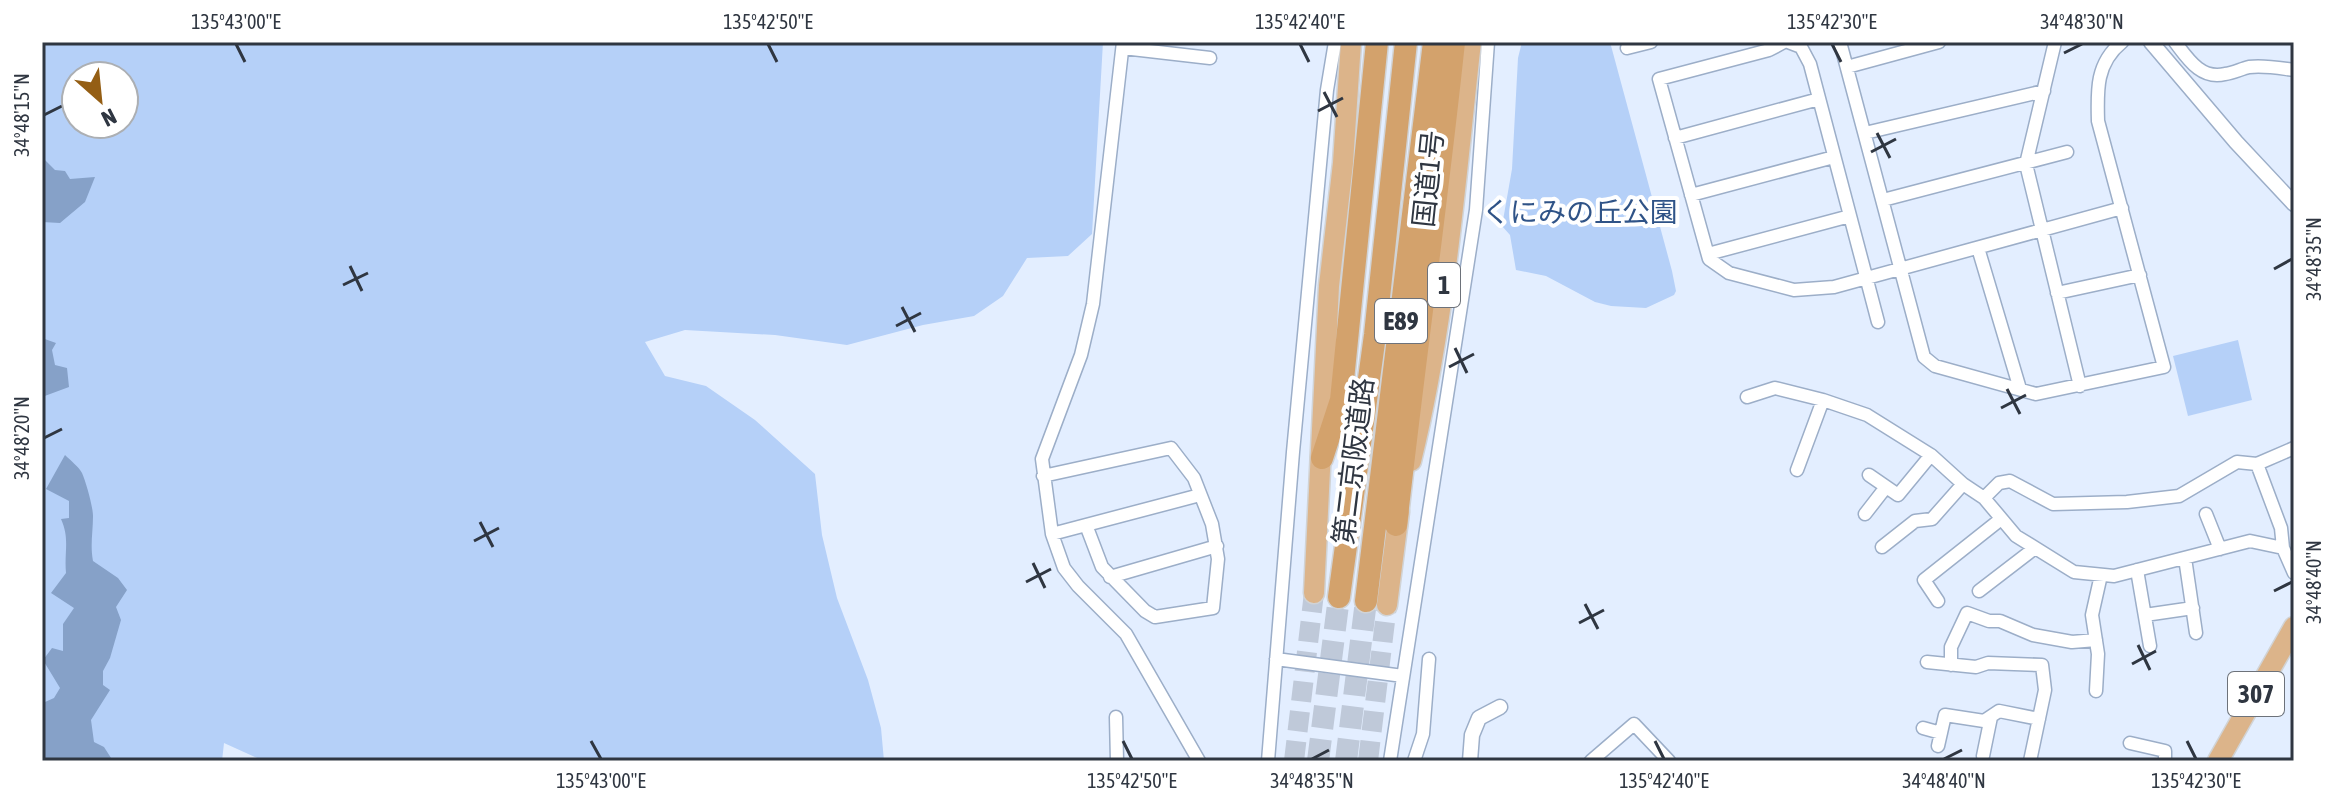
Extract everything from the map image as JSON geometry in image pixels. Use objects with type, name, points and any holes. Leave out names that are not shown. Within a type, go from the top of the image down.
[{"type":"highway","points":[[1314,593],[1329,286],[1343,163],[1351,42]]},
{"type":"highway","points":[[1322,458],[1341,400],[1377,42]]},
{"type":"highway","name":"第二京阪道路","points":[[1339,597],[1375,335],[1406,42]]},
{"type":"highway","name":"第二京阪道路","points":[[1377,603],[1434,42]]},
{"type":"highway","points":[[1396,525],[1454,42]]},
{"type":"highway","name":"国道1号","points":[[1377,603],[1425,403],[1446,274],[1471,42]]},
{"type":"highway","name":"307","points":[[2218,761],[2294,627]]},
{"type":"street","points":[[1268,761],[1326,105],[1335,42]]},
{"type":"street","points":[[1390,761],[1476,210],[1488,42]]},
{"type":"street","points":[[1627,48],[1651,42]]},
{"type":"street","points":[[1878,322],[1866,278],[1850,216],[1834,157],[1810,64],[1801,47],[1786,42],[1769,50],[1659,79],[1709,259],[1729,273],[1794,290],[1834,287],[1866,278],[1978,248],[2122,208]]},
{"type":"street","points":[[1840,42],[1924,357],[1935,366],[2036,394],[2164,367],[2098,121],[2097,86],[2109,53],[2122,42]]},
{"type":"street","points":[[1847,67],[1939,42]]},
{"type":"street","points":[[2055,42],[2026,164],[2080,386]]},
{"type":"street","points":[[2151,42],[2236,142],[2294,204]]},
{"type":"street","points":[[2175,42],[2192,64],[2207,75],[2221,76],[2250,67],[2267,66],[2294,70]]},
{"type":"street","points":[[1199,761],[1126,634],[1064,568],[1052,534],[1042,459],[1081,355],[1093,304],[1123,45],[1210,58]]},
{"type":"street","points":[[1865,133],[2044,91]]},
{"type":"street","points":[[1675,138],[1819,99]]},
{"type":"street","points":[[1883,200],[2067,152]]},
{"type":"street","points":[[1691,195],[1834,157]]},
{"type":"street","points":[[1708,254],[1850,216]]},
{"type":"street","points":[[1978,248],[2020,389]]},
{"type":"street","points":[[2057,293],[2140,275]]},
{"type":"street","points":[[1747,397],[1775,388],[1867,415],[1931,455],[1984,498],[2016,536],[2074,572],[2114,576],[2250,541],[2283,548]]},
{"type":"street","points":[[1797,470],[1823,400]]},
{"type":"street","points":[[1043,476],[1171,448],[1194,478],[1212,524],[1218,559],[1213,608],[1155,617],[1145,611],[1102,567],[1086,525]]},
{"type":"street","points":[[1984,498],[1999,483],[2010,481],[2053,504],[2127,502],[2179,496],[2237,462],[2257,464],[2294,448]]},
{"type":"street","points":[[1869,475],[1898,495],[1931,455]]},
{"type":"street","points":[[2257,464],[2294,573]]},
{"type":"street","points":[[1882,547],[1915,521],[1932,519],[1963,484]]},
{"type":"street","points":[[1865,514],[1886,487]]},
{"type":"street","points":[[1052,534],[1200,495]]},
{"type":"street","points":[[2206,514],[2220,549]]},
{"type":"street","points":[[1938,601],[1924,580],[2001,519]]},
{"type":"street","points":[[1110,577],[1217,546]]},
{"type":"street","points":[[1979,591],[2035,548]]},
{"type":"street","points":[[2185,558],[2196,633]]},
{"type":"street","points":[[2137,570],[2150,646]]},
{"type":"street","points":[[2096,691],[2098,654],[2092,615],[2101,575]]},
{"type":"street","points":[[2145,615],[2193,608]]},
{"type":"street","points":[[1951,665],[1951,647],[1967,613],[1989,621],[2000,621],[2033,635],[2072,642],[2096,640]]},
{"type":"street","points":[[1276,659],[1403,676]]},
{"type":"street","points":[[1414,761],[1423,734],[1429,659]]},
{"type":"street","points":[[1927,662],[1976,667],[1988,663],[2042,665],[2045,690],[2030,761]]},
{"type":"street","points":[[1470,761],[1472,735],[1479,718],[1500,707]]},
{"type":"street","points":[[1938,746],[1945,715],[1984,721],[1999,711],[2039,719]]},
{"type":"street","points":[[1116,717],[1117,761]]},
{"type":"street","points":[[1983,756],[1991,717]]},
{"type":"street","points":[[1591,761],[1634,724],[1669,761]]},
{"type":"street","points":[[1923,728],[1941,733]]},
{"type":"street","points":[[2130,743],[2165,751],[2165,761]]},
{"type":"green space","points":[[42,42],[1103,42],[1092,234],[1068,256],[1027,258],[1003,296],[974,316],[923,325],[847,345],[775,335],[685,330],[645,342],[665,376],[706,386],[755,420],[815,474],[822,535],[837,598],[868,680],[881,728],[884,761],[264,761],[224,743],[222,761],[42,761]]},
{"type":"green space","name":"くにみの丘公園","points":[[1522,42],[1610,42],[1672,271],[1674,295],[1646,308],[1611,306],[1595,302],[1546,276],[1516,270],[1510,235],[1502,226],[1512,169],[1518,58]]},
{"type":"green space","points":[[2238,340],[2252,400],[2188,416],[2173,356]]},
{"type":"shaded area","points":[[42,157],[55,170],[65,171],[70,179],[95,177],[85,202],[60,223],[42,222]]},
{"type":"shaded area","points":[[42,338],[56,343],[52,350],[55,365],[67,368],[69,387],[42,397]]},
{"type":"shaded area","points":[[65,455],[81,471],[89,494],[93,516],[93,561],[118,578],[127,590],[116,607],[121,620],[103,671],[103,685],[110,690],[91,720],[94,742],[104,747],[113,761],[42,761],[42,713],[45,702],[54,698],[60,688],[43,660],[52,648],[63,651],[63,624],[74,608],[51,593],[66,573],[66,539],[61,519],[69,518],[69,501],[46,489]]},
{"type":"tunnel","points":[[1294,761],[1314,593]]},
{"type":"tunnel","points":[[1318,761],[1339,597]]},
{"type":"tunnel","points":[[1346,761],[1366,601]]},
{"type":"tunnel","points":[[1368,761],[1387,605]]}]
